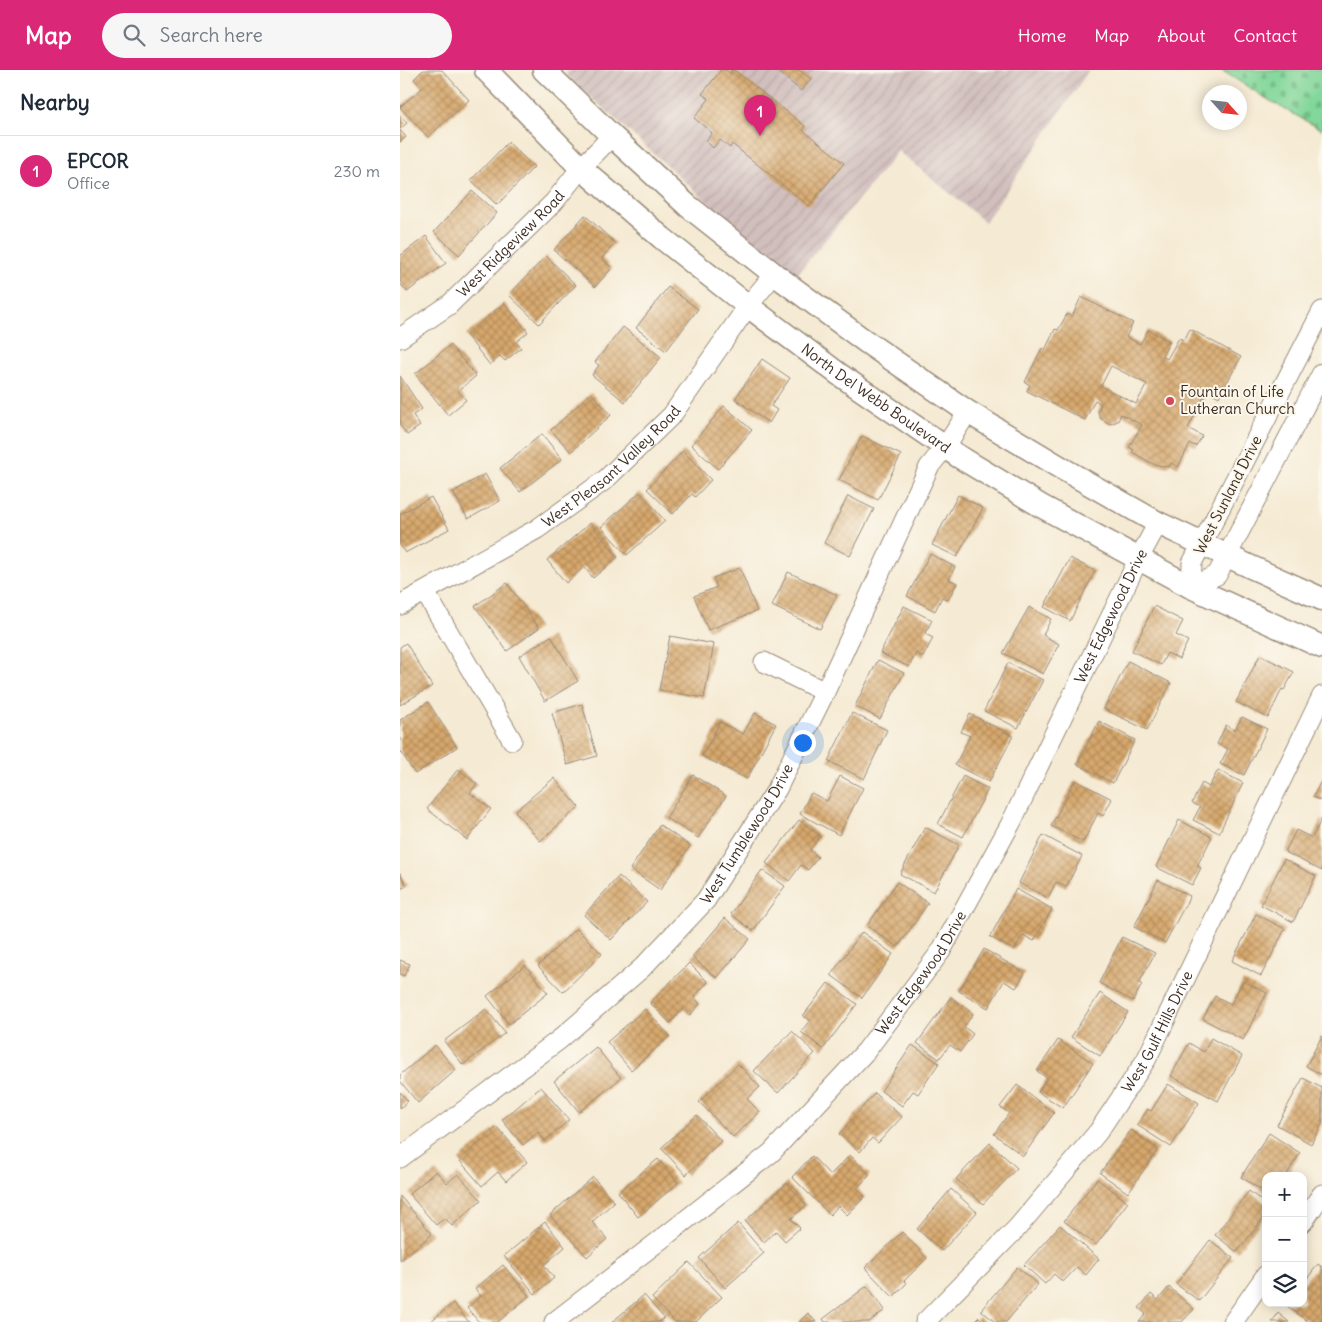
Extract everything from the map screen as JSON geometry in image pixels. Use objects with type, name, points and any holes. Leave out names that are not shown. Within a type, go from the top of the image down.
[{"type":"street","name":"North Del Webb Boulevard","points":[[486,70],[581,168],[662,238],[748,306],[840,374],[945,447],[1041,506],[1191,587],[1322,647]]},
{"type":"street","points":[[544,70],[688,206],[774,274],[968,412],[1158,522],[1322,599]]},
{"type":"street","name":"West Ridgeview Road","points":[[400,338],[449,305],[554,202],[581,168],[612,136]]},
{"type":"street","name":"West Pleasant Valley Road","points":[[400,606],[536,528],[604,480],[672,415],[748,306],[774,274]]},
{"type":"street","name":"West Sunland Drive","points":[[1322,311],[1192,562],[1191,587],[1217,575],[1322,373]]},
{"type":"street","name":"West Tumblewood Drive","points":[[400,1158],[559,1040],[642,968],[706,900],[777,789],[825,692],[929,467],[968,412]]},
{"type":"street","name":"West Edgewood Drive","points":[[554,1322],[770,1153],[866,1051],[946,943],[1011,823],[1158,522]]},
{"type":"street","points":[[425,592],[512,740]]},
{"type":"street","points":[[764,662],[825,692]]},
{"type":"street","name":"West Gulf Hills Drive","points":[[925,1322],[1017,1228],[1098,1132],[1146,1060],[1322,696]]},
{"type":"street","points":[[1306,1217],[1322,1194]]},
{"type":"street","points":[[1232,1322],[1262,1281]]},
{"type":"shaded area","points":[[569,70],[1089,70],[985,222],[898,151],[793,279],[565,74]]},
{"type":"green space","points":[[1221,70],[1322,70],[1322,130],[1272,102],[1247,85]]},
{"type":"building","points":[[423,70],[442,70],[469,100],[428,137],[400,107],[422,88],[414,79]]},
{"type":"building","points":[[721,70],[726,70],[731,74],[731,70],[734,70],[805,126],[803,130],[844,163],[809,206],[732,144],[730,148],[720,140],[713,148],[706,141],[712,133],[694,118],[709,99],[702,94]]},
{"type":"building","points":[[776,70],[799,70],[811,79],[801,91]]},
{"type":"building","points":[[400,115],[407,123],[400,129]]},
{"type":"building","points":[[400,130],[406,137],[400,142]]},
{"type":"building","points":[[508,142],[534,167],[497,205],[471,180]]},
{"type":"building","points":[[472,191],[497,213],[459,255],[434,232]]},
{"type":"building","points":[[585,215],[615,243],[602,258],[612,268],[595,287],[554,250]]},
{"type":"building","points":[[426,236],[446,263],[407,292],[400,283],[400,256]]},
{"type":"building","points":[[546,256],[576,285],[539,324],[509,295]]},
{"type":"building","points":[[668,287],[698,309],[666,351],[636,328]]},
{"type":"building","points":[[1081,297],[1133,323],[1126,337],[1140,344],[1148,330],[1170,341],[1162,356],[1167,359],[1179,338],[1184,340],[1190,329],[1241,357],[1219,397],[1208,391],[1188,428],[1202,436],[1196,446],[1190,444],[1178,467],[1171,463],[1169,467],[1153,464],[1132,452],[1134,450],[1129,447],[1142,425],[1121,414],[1118,421],[1110,424],[1100,418],[1098,411],[1101,404],[1095,400],[1085,420],[1027,391],[1030,385],[1025,382],[1042,348],[1045,350],[1055,329],[1058,330],[1067,314],[1072,317]],"holes":[[[1111,366],[1147,384],[1136,404],[1101,386]]]},
{"type":"building","points":[[504,303],[528,332],[516,342],[521,348],[505,361],[500,356],[490,365],[466,335]]},
{"type":"building","points":[[623,327],[661,357],[625,402],[592,375],[599,365],[595,362]]},
{"type":"building","points":[[450,345],[476,376],[458,391],[466,400],[448,415],[415,374]]},
{"type":"building","points":[[762,359],[790,378],[771,406],[777,410],[769,423],[735,399]]},
{"type":"building","points":[[400,376],[422,409],[413,415],[420,426],[407,435],[400,425]]},
{"type":"building","points":[[591,393],[611,415],[571,452],[551,430]]},
{"type":"building","points":[[724,406],[752,430],[718,469],[691,445]]},
{"type":"building","points":[[542,434],[562,459],[520,492],[500,468]]},
{"type":"building","points":[[862,436],[901,455],[878,500],[839,480]]},
{"type":"building","points":[[683,451],[711,480],[695,497],[692,494],[673,514],[647,489]]},
{"type":"building","points":[[485,474],[500,501],[468,519],[453,492]]},
{"type":"building","points":[[640,492],[665,521],[627,555],[601,527]]},
{"type":"building","points":[[958,495],[983,508],[957,557],[932,545]]},
{"type":"building","points":[[848,496],[874,509],[850,556],[824,543]]},
{"type":"building","points":[[431,497],[449,529],[405,553],[400,545],[400,514]]},
{"type":"building","points":[[590,523],[618,557],[593,578],[584,567],[566,583],[547,560]]},
{"type":"building","points":[[930,554],[955,567],[949,579],[957,583],[948,600],[942,597],[935,611],[907,596]]},
{"type":"building","points":[[1070,558],[1095,571],[1070,621],[1044,607]]},
{"type":"building","points":[[740,568],[757,611],[708,630],[694,596],[717,587],[713,578]]},
{"type":"building","points":[[788,572],[837,595],[820,629],[772,606]]},
{"type":"building","points":[[507,583],[539,628],[507,651],[475,606]]},
{"type":"building","points":[[904,606],[932,620],[925,634],[933,638],[923,657],[916,653],[909,667],[880,653]]},
{"type":"building","points":[[1154,606],[1183,621],[1176,635],[1188,641],[1179,659],[1167,653],[1161,665],[1132,651]]},
{"type":"building","points":[[1029,607],[1051,619],[1043,635],[1059,644],[1043,674],[1003,653]]},
{"type":"building","points":[[551,636],[578,681],[545,701],[519,656]]},
{"type":"building","points":[[670,636],[714,644],[704,698],[659,690]]},
{"type":"building","points":[[406,643],[432,686],[400,705],[400,647]]},
{"type":"building","points":[[1260,655],[1294,672],[1284,690],[1282,689],[1268,718],[1236,702]]},
{"type":"building","points":[[878,660],[904,673],[880,719],[855,706]]},
{"type":"building","points":[[1128,661],[1171,683],[1147,730],[1104,709]]},
{"type":"building","points":[[1008,663],[1043,680],[1018,728],[984,711]]},
{"type":"building","points":[[428,702],[457,747],[415,774],[400,750],[400,720]]},
{"type":"building","points":[[582,704],[597,756],[567,765],[552,713]]},
{"type":"building","points":[[755,713],[776,724],[747,779],[702,756],[720,722],[743,734]]},
{"type":"building","points":[[852,713],[887,730],[864,779],[828,761]]},
{"type":"building","points":[[970,714],[1013,736],[989,782],[955,765],[970,736],[961,732]]},
{"type":"building","points":[[1242,717],[1267,729],[1244,775],[1220,764],[1228,749],[1217,744],[1226,725],[1235,730]]},
{"type":"building","points":[[1099,721],[1135,740],[1113,783],[1077,764]]},
{"type":"building","points":[[458,769],[477,784],[470,793],[491,809],[467,840],[427,809]]},
{"type":"building","points":[[1218,770],[1243,783],[1219,833],[1193,820],[1200,807],[1192,803],[1202,783],[1209,787]]},
{"type":"building","points":[[693,775],[726,796],[698,838],[666,818]]},
{"type":"building","points":[[840,776],[863,788],[839,835],[800,814],[811,793],[827,801]]},
{"type":"building","points":[[963,776],[988,789],[963,837],[938,824]]},
{"type":"building","points":[[554,778],[579,807],[540,841],[515,811]]},
{"type":"building","points":[[1322,779],[1322,801],[1313,797]]},
{"type":"building","points":[[1075,780],[1112,799],[1103,816],[1098,813],[1083,842],[1051,826]]},
{"type":"building","points":[[1322,818],[1322,871],[1285,852],[1296,830],[1312,838]]},
{"type":"building","points":[[799,820],[820,836],[810,850],[818,857],[808,870],[801,865],[789,881],[766,863]]},
{"type":"building","points":[[1179,820],[1212,837],[1197,866],[1201,868],[1192,885],[1156,867]]},
{"type":"building","points":[[660,825],[690,846],[660,890],[630,869]]},
{"type":"building","points":[[925,827],[959,845],[934,892],[900,874]]},
{"type":"building","points":[[1043,835],[1082,856],[1066,887],[1056,882],[1048,898],[1019,883]]},
{"type":"building","points":[[1284,859],[1316,876],[1293,922],[1261,905]]},
{"type":"building","points":[[762,870],[785,886],[753,931],[731,914]]},
{"type":"building","points":[[400,873],[407,886],[400,889]]},
{"type":"building","points":[[619,876],[647,902],[611,940],[584,915]]},
{"type":"building","points":[[1158,880],[1190,896],[1165,943],[1134,927]]},
{"type":"building","points":[[897,882],[928,903],[898,947],[867,926]]},
{"type":"building","points":[[1016,889],[1052,909],[1034,941],[1023,935],[1014,950],[990,937]]},
{"type":"building","points":[[1256,914],[1285,929],[1261,976],[1232,961]]},
{"type":"building","points":[[725,918],[750,939],[717,978],[692,957]]},
{"type":"building","points":[[576,928],[602,954],[563,992],[538,966]]},
{"type":"building","points":[[862,932],[893,954],[862,998],[831,975]]},
{"type":"building","points":[[1122,937],[1155,953],[1139,983],[1142,984],[1133,1001],[1099,983]]},
{"type":"building","points":[[984,949],[1025,973],[1016,988],[1004,981],[988,1008],[959,991]]},
{"type":"building","points":[[400,960],[410,964],[404,976],[400,974]]},
{"type":"building","points":[[689,963],[708,982],[694,997],[700,1004],[690,1015],[683,1009],[670,1023],[650,1003]]},
{"type":"building","points":[[525,965],[548,993],[509,1024],[487,996]]},
{"type":"building","points":[[1243,981],[1267,993],[1243,1040],[1203,1019],[1215,996],[1231,1004]]},
{"type":"building","points":[[828,983],[857,1004],[823,1049],[801,1032],[810,1020],[803,1016]]},
{"type":"building","points":[[1100,993],[1128,1012],[1100,1056],[1071,1037]]},
{"type":"building","points":[[951,997],[973,1014],[964,1027],[973,1034],[960,1052],[950,1045],[939,1059],[917,1043]]},
{"type":"building","points":[[486,1009],[505,1033],[463,1065],[444,1041]]},
{"type":"building","points":[[645,1009],[670,1036],[631,1070],[607,1042]]},
{"type":"building","points":[[792,1031],[815,1053],[778,1093],[754,1071]]},
{"type":"building","points":[[1322,1036],[1322,1075],[1306,1066]]},
{"type":"building","points":[[1211,1038],[1242,1056],[1218,1101],[1171,1076],[1189,1043],[1204,1052]]},
{"type":"building","points":[[1058,1040],[1093,1063],[1063,1108],[1038,1092],[1047,1078],[1037,1071]]},
{"type":"building","points":[[435,1045],[456,1070],[418,1103],[400,1081],[400,1075]]},
{"type":"building","points":[[912,1045],[939,1063],[918,1094],[913,1091],[902,1106],[881,1091]]},
{"type":"building","points":[[596,1047],[621,1078],[579,1112],[554,1081]]},
{"type":"building","points":[[738,1064],[760,1087],[747,1099],[760,1112],[733,1137],[699,1102]]},
{"type":"building","points":[[1303,1078],[1322,1088],[1322,1124],[1311,1144],[1277,1125]]},
{"type":"building","points":[[1168,1084],[1199,1103],[1171,1147],[1137,1125],[1148,1109],[1151,1111]]},
{"type":"building","points":[[1017,1085],[1054,1113],[1023,1156],[994,1134],[1009,1113],[1000,1107]]},
{"type":"building","points":[[541,1087],[569,1120],[545,1141],[538,1132],[523,1145],[502,1120]]},
{"type":"building","points":[[400,1092],[408,1101],[400,1108]]},
{"type":"building","points":[[875,1093],[902,1117],[878,1143],[872,1138],[860,1152],[839,1134]]},
{"type":"building","points":[[697,1115],[721,1141],[686,1175],[661,1148]]},
{"type":"building","points":[[497,1127],[527,1162],[506,1181],[498,1172],[482,1186],[459,1160]]},
{"type":"building","points":[[1131,1130],[1158,1149],[1128,1193],[1100,1173]]},
{"type":"building","points":[[1269,1133],[1300,1153],[1288,1172],[1262,1172],[1262,1190],[1241,1177]]},
{"type":"building","points":[[990,1143],[1017,1168],[983,1204],[956,1179]]},
{"type":"building","points":[[850,1155],[870,1175],[857,1188],[865,1197],[847,1215],[838,1206],[830,1215],[792,1177],[812,1156],[830,1175]]},
{"type":"building","points":[[658,1159],[678,1183],[638,1217],[618,1192]]},
{"type":"building","points":[[436,1171],[447,1183],[458,1174],[481,1200],[452,1226],[445,1218],[436,1225],[409,1194]]},
{"type":"building","points":[[593,1177],[614,1202],[592,1222],[607,1239],[587,1257],[550,1215]]},
{"type":"building","points":[[1097,1179],[1128,1202],[1096,1245],[1064,1221]]},
{"type":"building","points":[[787,1183],[806,1205],[791,1219],[800,1228],[785,1241],[776,1231],[764,1242],[745,1221]]},
{"type":"building","points":[[951,1189],[977,1212],[942,1251],[917,1229]]},
{"type":"building","points":[[1249,1191],[1262,1201],[1262,1220],[1237,1252],[1215,1235]]},
{"type":"building","points":[[400,1196],[432,1234],[400,1261]]},
{"type":"building","points":[[545,1222],[565,1247],[544,1265],[554,1278],[535,1294],[504,1256]]},
{"type":"building","points":[[738,1223],[764,1253],[725,1288],[699,1258]]},
{"type":"building","points":[[1060,1225],[1099,1259],[1086,1275],[1077,1267],[1063,1282],[1054,1274],[1045,1284],[1024,1265]]},
{"type":"building","points":[[902,1232],[927,1258],[904,1281],[907,1283],[893,1297],[865,1268]]},
{"type":"building","points":[[1210,1240],[1233,1258],[1199,1301],[1176,1284]]},
{"type":"building","points":[[689,1262],[722,1297],[696,1322],[675,1322],[652,1298]]},
{"type":"building","points":[[1318,1264],[1322,1267],[1322,1322],[1309,1322],[1288,1307],[1307,1307],[1307,1279]]},
{"type":"building","points":[[503,1265],[529,1296],[498,1322],[479,1322],[467,1308],[481,1296],[475,1289]]},
{"type":"building","points":[[1017,1267],[1038,1284],[1006,1322],[995,1322],[981,1310]]},
{"type":"building","points":[[867,1286],[885,1310],[869,1322],[825,1322],[823,1319]]},
{"type":"building","points":[[1169,1287],[1194,1309],[1182,1322],[1139,1322],[1146,1314],[1139,1308],[1151,1294],[1158,1300]]},
{"type":"building","points":[[644,1295],[664,1318],[659,1322],[612,1322]]},
{"type":"building","points":[[453,1303],[469,1322],[430,1322]]},
{"type":"building","points":[[808,1313],[816,1322],[799,1322]]},
{"type":"building","points":[[1278,1313],[1289,1322],[1272,1322]]},
{"type":"building","points":[[979,1317],[984,1322],[974,1322]]},
{"type":"place","name":"EPCOR","points":[[760,136]]},
{"type":"place","name":"Fountain of Life Lutheran Church","points":[[1170,401]]}]
